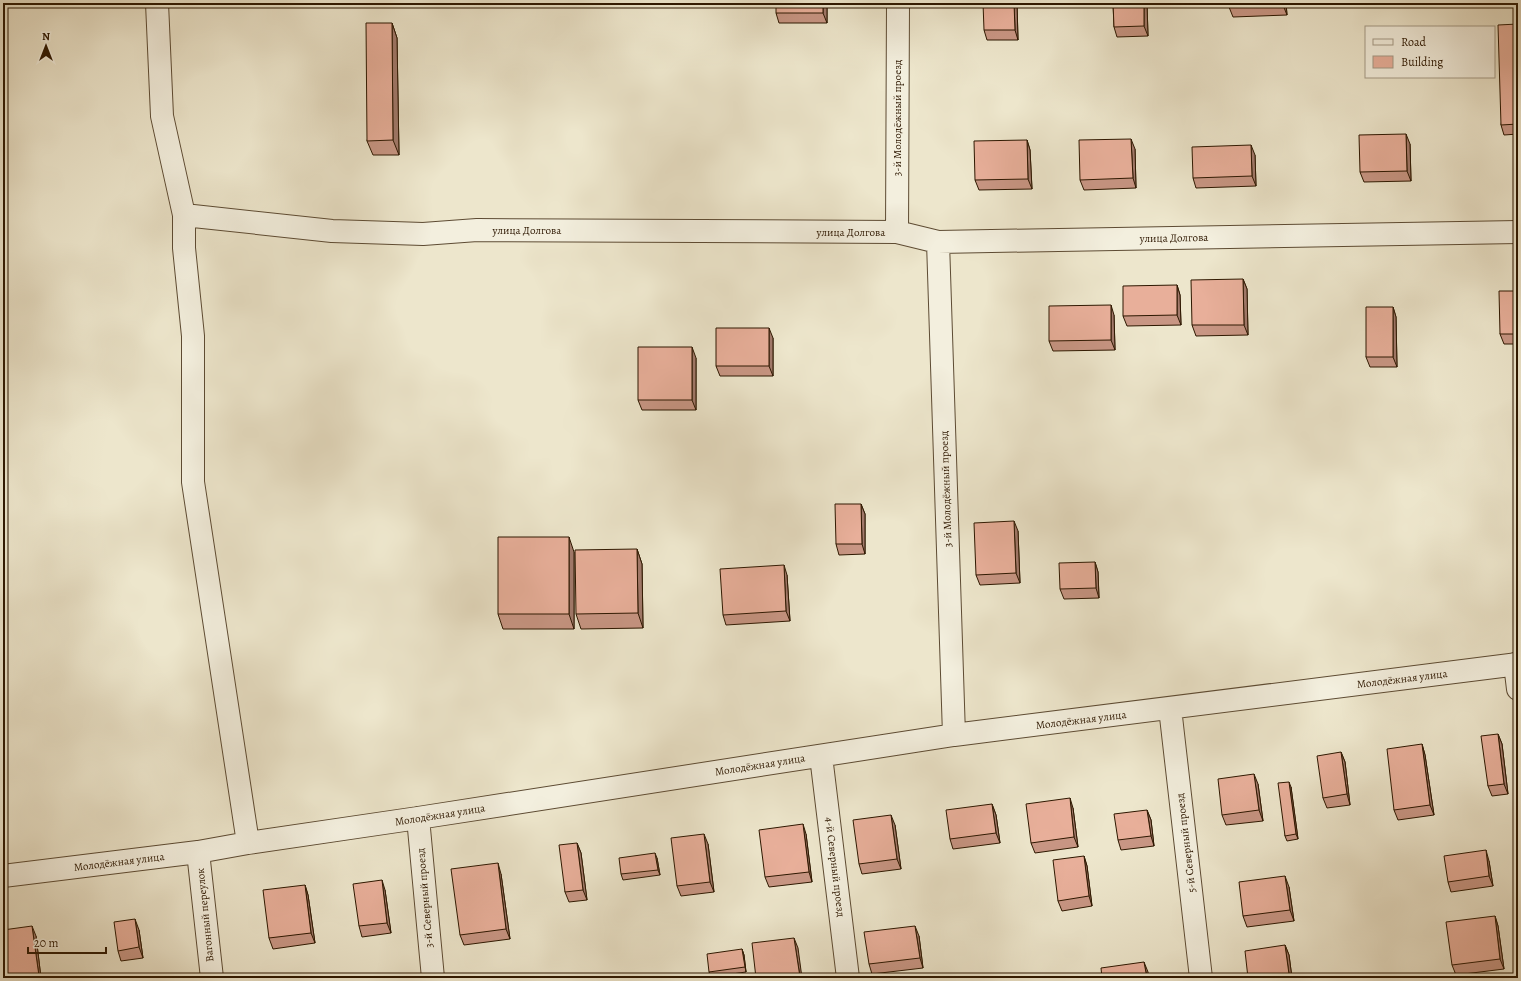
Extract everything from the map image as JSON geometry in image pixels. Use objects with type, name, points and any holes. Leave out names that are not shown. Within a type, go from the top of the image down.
[{"type":"street","points":[[156,3],[162,116],[184,215],[184,248],[193,336],[193,482],[248,842]]},
{"type":"street","name":"3-й Молодёжный проезд","points":[[897,232],[898,3]]},
{"type":"street","name":"улица Долгова","points":[[184,215],[332,231],[423,234],[477,230],[897,232],[938,242],[1518,232]]},
{"type":"street","name":"3-й Молодёжный проезд","points":[[938,242],[954,735]]},
{"type":"street","points":[[1516,664],[1518,689]]},
{"type":"street","name":"Молодёжная улица","points":[[3,876],[198,852],[248,842],[418,818],[954,735],[1516,664]]},
{"type":"street","name":"5-й Северный проезд","points":[[1170,708],[1201,978]]},
{"type":"street","name":"4-й Северный проезд","points":[[821,756],[848,978]]},
{"type":"street","name":"3-й Северный проезд","points":[[418,818],[433,978]]},
{"type":"street","name":"Вагонный переулок","points":[[198,852],[212,978]]},
{"type":"building","points":[[776,3],[823,3],[823,13],[776,13]]},
{"type":"building","points":[[983,3],[1014,3],[1015,30],[984,30]]},
{"type":"building","points":[[1113,3],[1144,3],[1144,26],[1114,27]]},
{"type":"building","points":[[1229,3],[1283,3],[1283,5],[1229,7]]},
{"type":"building","points":[[366,23],[392,23],[393,140],[367,141]]},
{"type":"building","points":[[1518,24],[1518,124],[1501,125],[1498,25]]},
{"type":"building","points":[[1406,134],[1407,171],[1360,172],[1359,135]]},
{"type":"building","points":[[1131,139],[1133,178],[1080,180],[1079,140]]},
{"type":"building","points":[[1027,140],[1028,179],[975,180],[974,141]]},
{"type":"building","points":[[1251,145],[1252,176],[1193,178],[1192,147]]},
{"type":"building","points":[[1243,279],[1244,325],[1192,325],[1191,280]]},
{"type":"building","points":[[1177,285],[1177,315],[1123,316],[1123,286]]},
{"type":"building","points":[[1499,291],[1517,291],[1518,334],[1500,334]]},
{"type":"building","points":[[1111,305],[1111,340],[1049,341],[1049,306]]},
{"type":"building","points":[[1366,307],[1393,307],[1393,357],[1366,357]]},
{"type":"building","points":[[716,328],[769,328],[769,366],[716,366]]},
{"type":"building","points":[[638,347],[692,347],[692,400],[638,400]]},
{"type":"building","points":[[835,504],[861,504],[862,544],[836,544]]},
{"type":"building","points":[[1014,521],[1016,573],[976,575],[974,523]]},
{"type":"building","points":[[498,537],[569,537],[569,614],[498,614]]},
{"type":"building","points":[[637,549],[638,613],[576,614],[575,550]]},
{"type":"building","points":[[1095,562],[1096,588],[1060,589],[1059,563]]},
{"type":"building","points":[[784,565],[786,611],[723,615],[720,569]]},
{"type":"building","points":[[1498,734],[1504,784],[1488,786],[1481,736]]},
{"type":"building","points":[[1422,744],[1430,805],[1394,810],[1387,749]]},
{"type":"building","points":[[1341,752],[1347,794],[1323,798],[1317,756]]},
{"type":"building","points":[[1254,774],[1259,810],[1222,815],[1218,779]]},
{"type":"building","points":[[1289,782],[1296,834],[1285,836],[1278,783]]},
{"type":"building","points":[[1070,798],[1074,837],[1031,843],[1026,804]]},
{"type":"building","points":[[992,804],[996,833],[950,839],[946,810]]},
{"type":"building","points":[[1147,810],[1151,836],[1118,840],[1114,814]]},
{"type":"building","points":[[891,815],[897,859],[859,864],[853,820]]},
{"type":"building","points":[[803,824],[809,872],[765,877],[759,830]]},
{"type":"building","points":[[704,834],[710,882],[677,886],[671,838]]},
{"type":"building","points":[[577,843],[583,890],[565,892],[559,845]]},
{"type":"building","points":[[1486,850],[1489,876],[1448,882],[1444,856]]},
{"type":"building","points":[[655,853],[658,870],[621,874],[619,858]]},
{"type":"building","points":[[1084,856],[1089,896],[1058,901],[1053,860]]},
{"type":"building","points":[[498,863],[506,929],[460,935],[451,869]]},
{"type":"building","points":[[1285,876],[1290,910],[1243,916],[1239,882]]},
{"type":"building","points":[[382,880],[387,923],[359,926],[353,884]]},
{"type":"building","points":[[305,885],[311,933],[269,938],[263,890]]},
{"type":"building","points":[[1495,916],[1500,959],[1452,965],[1446,922]]},
{"type":"building","points":[[135,919],[139,947],[118,951],[114,922]]},
{"type":"building","points":[[32,926],[39,976],[25,978],[3,978],[3,930]]},
{"type":"building","points":[[915,926],[920,958],[869,964],[864,932]]},
{"type":"building","points":[[794,938],[800,977],[756,978],[752,943]]},
{"type":"building","points":[[1285,945],[1289,974],[1248,978],[1245,951]]},
{"type":"building","points":[[742,949],[745,967],[709,972],[707,954]]},
{"type":"building","points":[[1144,962],[1147,978],[1102,978],[1101,968]]}]
